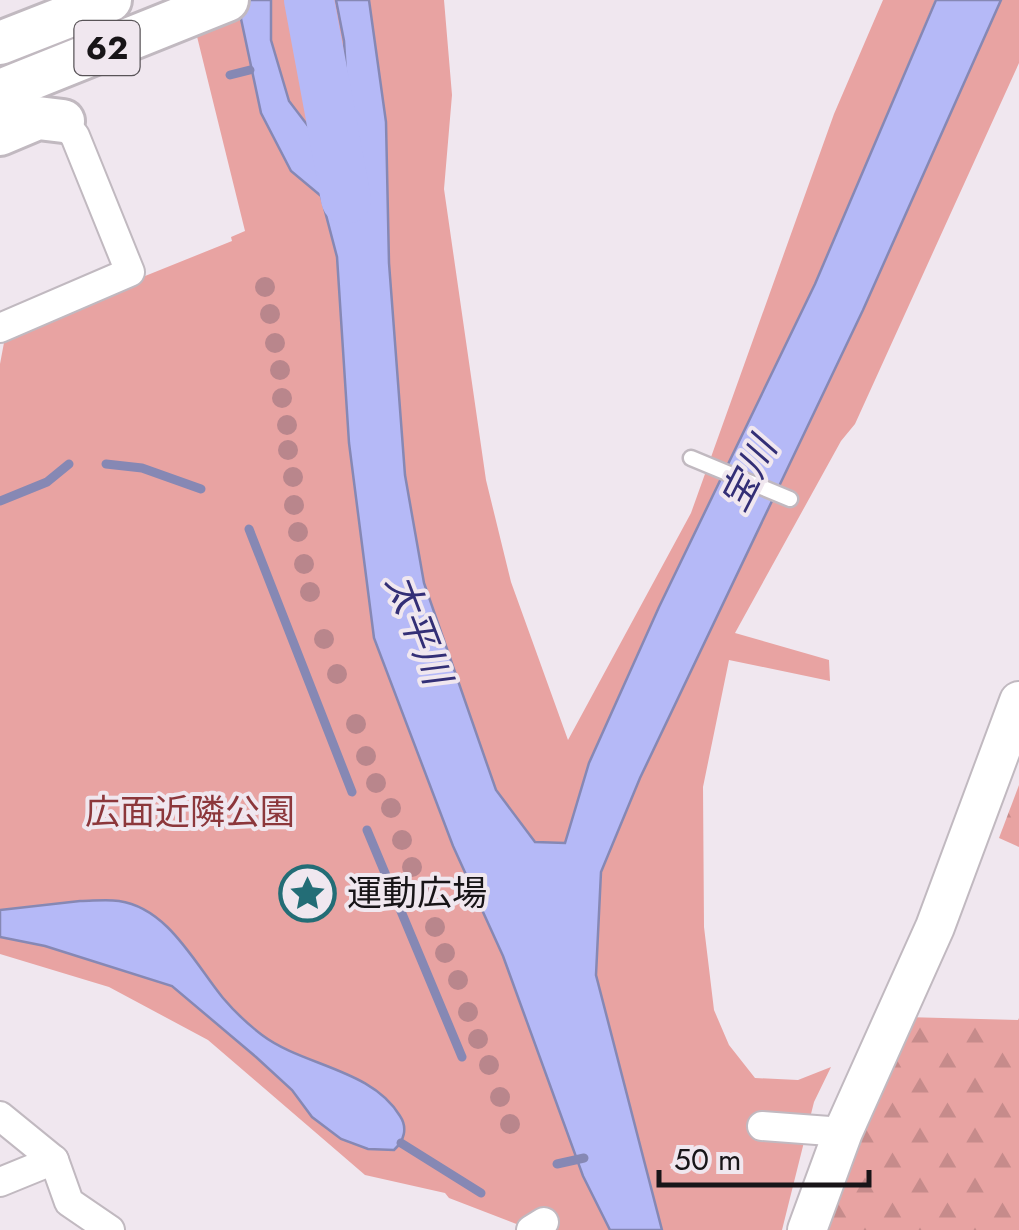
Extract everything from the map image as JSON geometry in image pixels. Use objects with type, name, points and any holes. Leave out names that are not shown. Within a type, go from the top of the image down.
[{"type":"main road","name":"62","points":[[0,43],[110,0]]},
{"type":"main road","name":"62","points":[[0,91],[221,3]]},
{"type":"main road","points":[[0,134],[38,118],[63,122]]},
{"type":"street","points":[[0,328],[130,272],[75,136],[63,122]]},
{"type":"street","points":[[806,1230],[844,1132],[935,927],[1019,700]]},
{"type":"street","points":[[0,1116],[54,1160],[69,1202],[110,1230]]},
{"type":"street","points":[[762,1126],[844,1132]]},
{"type":"street","points":[[0,1182],[54,1160]]},
{"type":"lane","points":[[691,458],[790,499]]},
{"type":"green space","name":"広面近隣公園","points":[[188,0],[237,0],[291,170],[321,195],[337,257],[349,443],[374,638],[453,846],[503,956],[583,1176],[611,1230],[532,1230],[449,1198],[445,1193],[365,1175],[208,1040],[109,987],[0,954],[0,364],[6,332],[232,241],[231,237],[245,231]]},
{"type":"green space","points":[[272,0],[336,0],[344,41],[349,124],[318,139],[289,101],[271,40]]},
{"type":"green space","points":[[369,0],[444,0],[452,95],[444,189],[486,480],[511,582],[568,740],[691,513],[834,114],[883,0],[935,0],[815,284],[659,607],[589,763],[565,843],[535,843],[496,790],[424,583],[405,475],[389,263],[386,122]]},
{"type":"green space","points":[[1001,0],[1019,0],[1019,63],[855,424],[841,441],[735,633],[829,660],[830,681],[729,660],[703,787],[704,927],[714,1010],[729,1045],[755,1078],[798,1080],[831,1067],[814,1102],[782,1230],[661,1230],[596,975],[601,872],[640,779]]},
{"type":"green space","points":[[1019,785],[1019,847],[999,838]]},
{"type":"green space","points":[[905,1017],[1019,1018],[1019,1230],[828,1230]]},
{"type":"water","name":"宝川","points":[[237,0],[271,0],[271,40],[289,101],[318,139],[349,123],[344,41],[336,0],[369,0],[386,122],[389,263],[405,475],[424,583],[496,790],[535,842],[565,843],[589,763],[659,607],[815,284],[936,0],[1001,0],[863,310],[640,778],[601,872],[596,975],[662,1230],[610,1230],[583,1176],[503,956],[453,846],[374,638],[349,443],[337,257],[321,196],[291,171],[261,113]]},
{"type":"water","points":[[119,901],[152,914],[179,939],[227,1003],[262,1035],[355,1078],[388,1100],[404,1125],[404,1134],[394,1150],[368,1149],[341,1139],[312,1117],[292,1090],[256,1057],[172,986],[45,946],[0,937],[0,910]]},
{"type":"waterway","name":"太平川","points":[[309,0],[346,199]]},
{"type":"waterway","points":[[230,75],[250,70]]},
{"type":"waterway","points":[[0,501],[47,482],[69,464]]},
{"type":"waterway","points":[[106,464],[142,468],[201,489]]},
{"type":"waterway","points":[[249,529],[352,792]]},
{"type":"waterway","points":[[367,830],[462,1057]]},
{"type":"waterway","points":[[401,1143],[481,1193]]},
{"type":"waterway","points":[[557,1164],[584,1158]]},
{"type":"place","name":"運動広場","points":[[308,893]]}]
